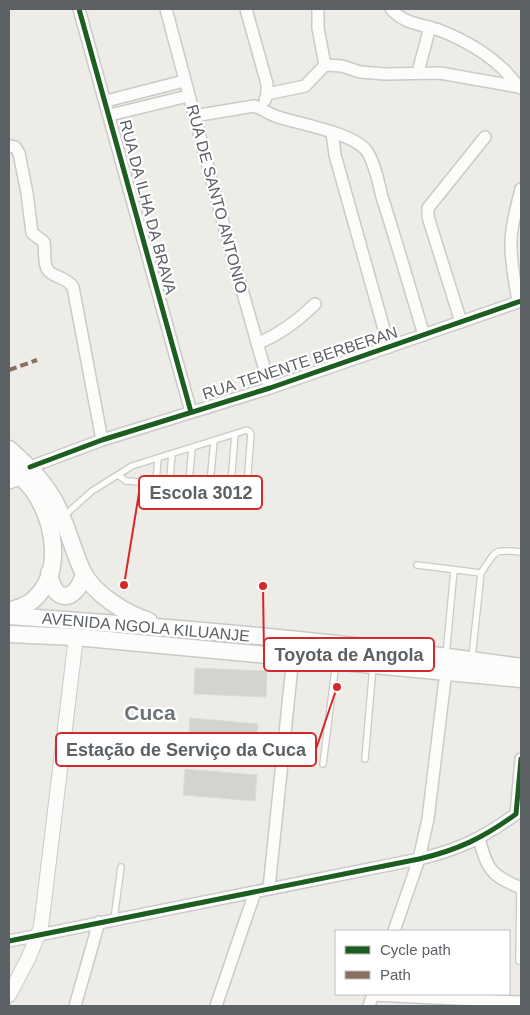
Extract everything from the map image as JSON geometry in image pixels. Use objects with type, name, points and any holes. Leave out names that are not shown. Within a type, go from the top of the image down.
[{"type":"main road","points":[[9,449],[21,476]]},
{"type":"main road","points":[[9,465],[21,476],[36,496],[49,520],[53,550],[49,573],[43,588],[32,602],[9,611]]},
{"type":"main road","points":[[21,476],[41,478],[62,517],[84,574],[100,592],[121,608],[141,619],[173,628]]},
{"type":"main road","points":[[49,573],[54,590],[63,596],[75,593],[84,574]]},
{"type":"main road","name":"AVENIDA NGOLA KILUANJE","points":[[9,616],[173,628],[446,663],[521,679]]},
{"type":"main road","name":"AVENIDA NGOLA KILUANJE","points":[[9,634],[76,637],[374,664],[446,663],[472,660],[521,667]]},
{"type":"street","name":"RUA DA ILHA DA BRAVA","points":[[79,9],[192,412]]},
{"type":"street","name":"RUA DE SANTO ANTONIO","points":[[166,9],[188,96],[270,388]]},
{"type":"street","points":[[246,9],[267,84],[267,94],[262,108]]},
{"type":"street","points":[[318,9],[318,28],[324,65]]},
{"type":"street","points":[[391,9],[399,18],[405,21],[430,27],[456,37],[479,50],[504,69],[520,88]]},
{"type":"street","points":[[418,72],[430,27]]},
{"type":"street","points":[[267,94],[305,86],[324,65]]},
{"type":"street","points":[[324,65],[342,66],[360,72],[385,74],[418,72],[449,74],[520,88]]},
{"type":"street","points":[[106,101],[184,81]]},
{"type":"street","points":[[110,115],[188,96]]},
{"type":"street","points":[[194,116],[246,107],[262,108],[273,115],[332,132],[358,144],[366,150],[371,159],[424,335]]},
{"type":"street","points":[[332,132],[337,161],[389,347]]},
{"type":"street","points":[[461,322],[428,217],[428,208],[485,137]]},
{"type":"street","points":[[12,146],[19,153],[27,193],[32,234],[44,242],[48,272],[65,279],[73,287],[102,440]]},
{"type":"street","points":[[520,302],[511,255],[511,241],[521,189]]},
{"type":"street","name":"RUA TENENTE BERBERAN","points":[[21,476],[102,440],[270,388],[520,302]]},
{"type":"street","points":[[257,344],[292,326],[315,304]]},
{"type":"street","points":[[9,995],[39,935],[76,637]]},
{"type":"street","points":[[269,888],[293,656]]},
{"type":"street","points":[[394,930],[418,859],[431,805],[446,663]]},
{"type":"street","points":[[9,941],[418,859],[456,849],[479,839],[519,812],[521,759]]},
{"type":"street","points":[[479,839],[486,864],[492,872],[520,888]]},
{"type":"street","points":[[216,1006],[254,892]]},
{"type":"street","points":[[75,1006],[99,922]]},
{"type":"street","points":[[372,998],[521,1002]]},
{"type":"lane","points":[[62,517],[92,491],[132,466],[246,430],[251,434],[247,485]]},
{"type":"lane","points":[[231,484],[236,434]]},
{"type":"lane","points":[[210,482],[214,441]]},
{"type":"lane","points":[[189,481],[192,448]]},
{"type":"lane","points":[[170,478],[172,454]]},
{"type":"lane","points":[[118,475],[126,481],[155,483],[158,458]]},
{"type":"lane","points":[[472,660],[481,573],[494,553],[500,550],[521,552]]},
{"type":"lane","points":[[417,565],[481,573]]},
{"type":"lane","points":[[446,663],[454,570]]},
{"type":"lane","points":[[323,764],[336,660]]},
{"type":"lane","points":[[365,760],[374,664]]},
{"type":"lane","points":[[114,919],[121,867]]},
{"type":"lane","points":[[519,961],[520,888]]},
{"type":"building","points":[[195,668],[267,671],[266,697],[194,694]]},
{"type":"building","points":[[190,718],[258,724],[256,747],[188,742]]},
{"type":"building","points":[[185,769],[257,775],[255,801],[183,795]]},
{"type":"marked path","points":[[9,370],[37,360]]},
{"type":"cycle path","points":[[79,9],[191,412]]},
{"type":"cycle path","points":[[30,467],[102,440],[270,388],[521,301]]},
{"type":"cycle path","points":[[9,941],[446,852],[470,842],[516,814],[521,759]]},
{"type":"place","name":"Escola 3012","points":[[124,585]]},
{"type":"place","name":"Toyota de Angola","points":[[263,586]]},
{"type":"place","name":"Estação de Serviço da Cuca","points":[[337,687]]},
{"type":"district","name":"Cuca","points":[[150,712]]}]
